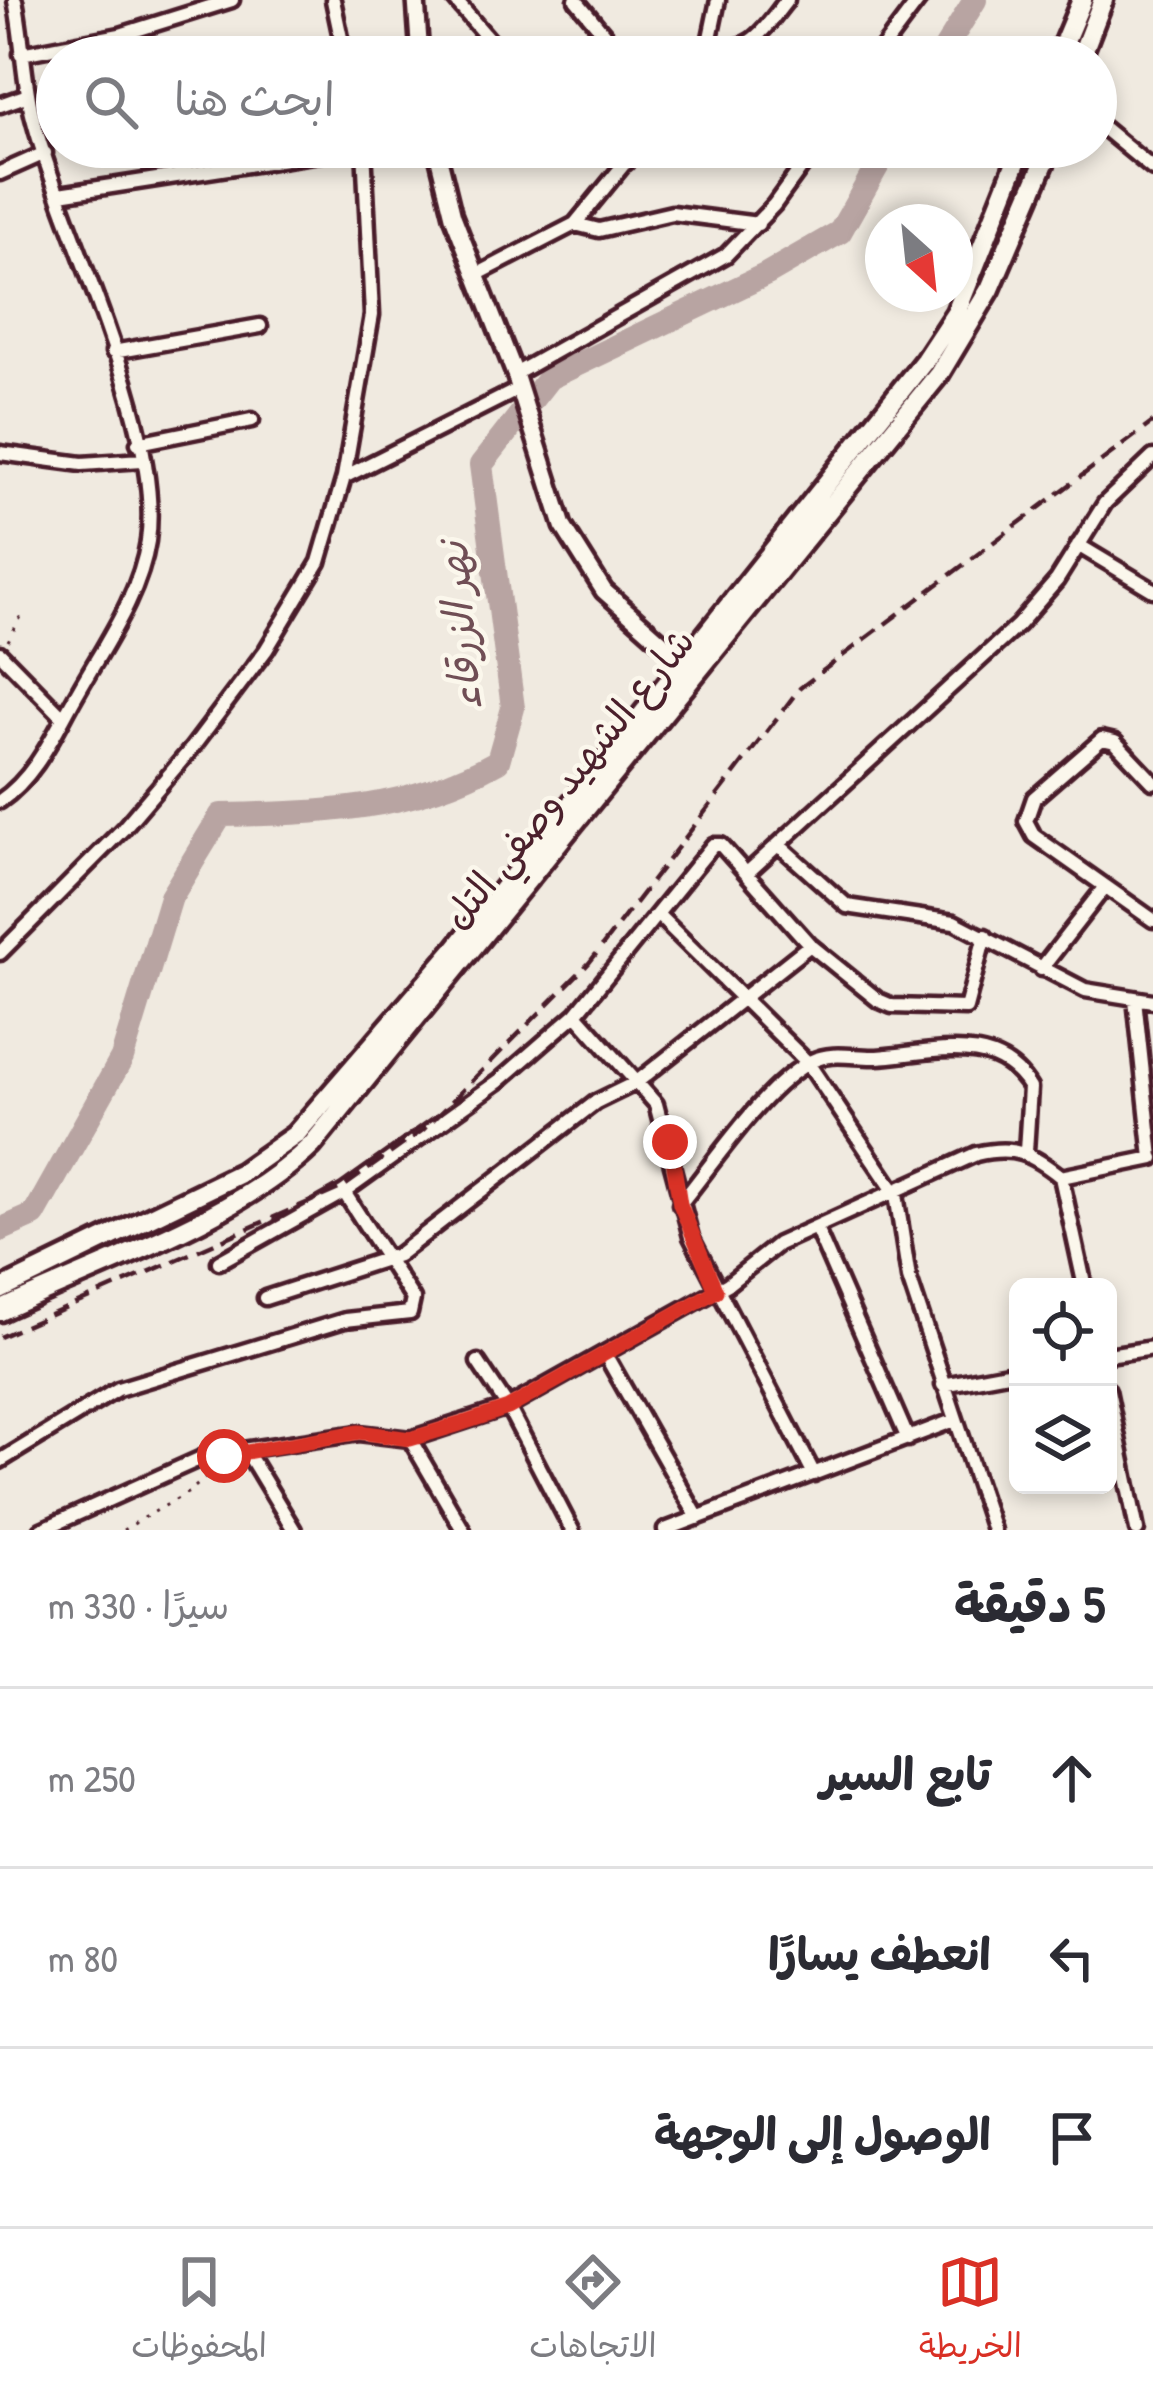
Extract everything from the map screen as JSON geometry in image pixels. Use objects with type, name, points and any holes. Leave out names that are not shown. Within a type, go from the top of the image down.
[{"type":"main road","points":[[1067,36],[1082,0]]},
{"type":"main road","points":[[1089,36],[1103,0]]},
{"type":"main road","name":"شارع الشهيد وصفي التل","points":[[0,1290],[260,1161],[322,1107],[926,360],[956,313],[1014,168]]},
{"type":"main road","name":"شارع الشهيد وصفي التل","points":[[0,1310],[271,1179],[312,1145],[902,421],[965,335],[1043,168]]},
{"type":"main road","points":[[986,237],[1009,247]]},
{"type":"main road","points":[[260,1161],[271,1179]]},
{"type":"street","points":[[16,0],[21,54],[36,122]]},
{"type":"street","points":[[115,36],[232,0]]},
{"type":"street","points":[[333,0],[341,36]]},
{"type":"street","points":[[416,0],[419,36]]},
{"type":"street","points":[[455,0],[486,36]]},
{"type":"street","points":[[576,0],[606,36]]},
{"type":"street","points":[[704,0],[717,7]]},
{"type":"street","points":[[757,36],[787,0]]},
{"type":"street","points":[[892,36],[919,0]]},
{"type":"street","points":[[21,54],[36,51]]},
{"type":"street","points":[[0,104],[28,95]]},
{"type":"street","points":[[1117,144],[1153,169]]},
{"type":"street","points":[[0,173],[36,157]]},
{"type":"street","points":[[0,801],[30,774],[120,619],[143,561],[149,522],[142,460],[113,352],[50,168]]},
{"type":"street","points":[[60,194],[228,168]]},
{"type":"street","points":[[0,953],[158,789],[266,650],[320,562],[344,477],[372,315],[365,168]]},
{"type":"street","points":[[441,168],[453,216],[519,389],[554,507],[592,577],[684,662]]},
{"type":"street","points":[[476,275],[575,224],[622,168]]},
{"type":"street","points":[[344,477],[519,389],[726,255],[758,224],[800,168]]},
{"type":"street","points":[[575,224],[608,229],[660,213],[758,224]]},
{"type":"street","points":[[113,352],[260,326]]},
{"type":"street","points":[[138,442],[252,420]]},
{"type":"street","points":[[0,453],[82,464],[142,460]]},
{"type":"street","points":[[747,873],[1018,625],[1105,503],[1151,463]]},
{"type":"street","points":[[1078,545],[1153,590]]},
{"type":"street","points":[[0,653],[63,717]]},
{"type":"street","points":[[1153,782],[1115,742],[1102,740],[1027,810],[1028,830],[1153,920]]},
{"type":"street","points":[[219,1262],[344,1192],[499,1081],[576,1015],[713,845],[721,845],[810,945],[892,1006],[958,1012],[968,1004],[985,936]]},
{"type":"street","points":[[780,846],[848,906],[936,917],[985,936],[1085,990],[1153,1000]]},
{"type":"street","points":[[1041,969],[1105,888]]},
{"type":"street","points":[[659,916],[808,1063],[836,1097],[896,1194],[909,1278],[993,1530]]},
{"type":"street","points":[[265,1298],[391,1258],[596,1102],[637,1082],[810,945]]},
{"type":"street","points":[[1060,1177],[1152,1158],[1135,999]]},
{"type":"street","points":[[576,1015],[637,1082],[663,1119],[680,1204],[716,1291],[814,1474]]},
{"type":"street","points":[[680,1204],[768,1099],[808,1063],[934,1047],[978,1052],[1004,1064],[1030,1088],[1026,1151]]},
{"type":"street","points":[[41,1530],[192,1460],[359,1432],[410,1439],[508,1408],[716,1291],[771,1249],[976,1154],[1006,1148],[1026,1151],[1060,1177],[1083,1278]]},
{"type":"street","points":[[0,1461],[118,1389],[345,1320],[410,1312],[415,1303],[391,1258],[344,1192]]},
{"type":"street","points":[[816,1228],[908,1439]]},
{"type":"street","points":[[1117,1354],[1153,1348]]},
{"type":"street","points":[[604,1354],[690,1524]]},
{"type":"street","points":[[478,1362],[508,1408],[572,1530]]},
{"type":"street","points":[[943,1385],[1009,1373]]},
{"type":"street","points":[[665,1530],[955,1420]]},
{"type":"street","points":[[1117,1432],[1138,1530]]},
{"type":"street","points":[[410,1439],[463,1530]]},
{"type":"street","points":[[247,1452],[290,1525],[273,1530]]},
{"type":"path","points":[[0,653],[23,614]]},
{"type":"path","points":[[123,1530],[189,1492],[224,1456]]},
{"type":"waterway","name":"نهر الزرقاء","points":[[953,36],[975,0]]},
{"type":"waterway","name":"نهر الزرقاء","points":[[0,1230],[34,1215],[122,1058],[171,897],[221,815],[294,813],[398,800],[465,778],[498,761],[513,708],[481,465],[549,378],[767,274],[840,232],[876,168]]},
{"type":"railway","points":[[0,1337],[343,1187],[423,1130],[589,963],[800,688],[1153,422]]},
{"type":"route","points":[[224,1456],[359,1432],[410,1439],[508,1408],[716,1291],[680,1204],[670,1142]]}]
